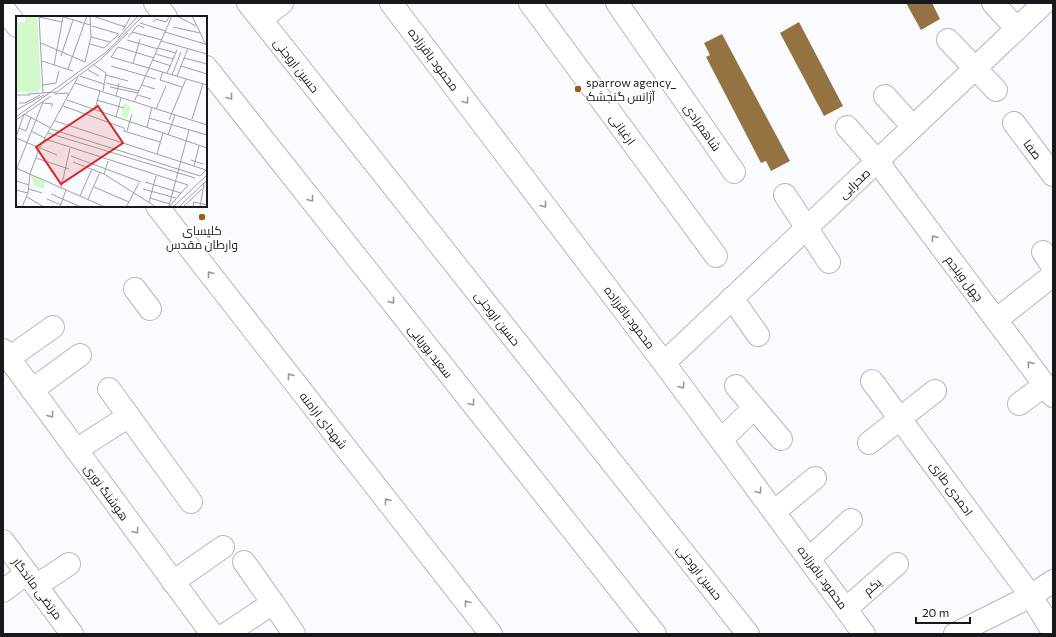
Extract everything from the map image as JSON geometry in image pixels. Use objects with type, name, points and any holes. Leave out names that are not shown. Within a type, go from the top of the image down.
[{"type":"street","points":[[155,3],[165,16]]},
{"type":"street","points":[[255,11],[282,3]]},
{"type":"street","name":"محمود باقرزاده","points":[[391,3],[664,363],[864,634]]},
{"type":"street","name":"ارغیانی","points":[[530,3],[716,256]]},
{"type":"street","name":"شاهمرادی","points":[[617,3],[734,172]]},
{"type":"street","points":[[994,3],[1017,29]]},
{"type":"street","name":"صحرایی","points":[[664,363],[1044,3]]},
{"type":"street","points":[[3,8],[16,25]]},
{"type":"street","name":"حسین اروجنی","points":[[255,11],[748,634]]},
{"type":"street","points":[[948,40],[996,90]]},
{"type":"street","name":"سعید بوریایی","points":[[207,68],[655,634]]},
{"type":"street","points":[[885,96],[913,127]]},
{"type":"street","name":"صفا","points":[[1014,123],[1049,161]]},
{"type":"street","name":"چهل وپنجم","points":[[847,127],[877,162],[1049,390]]},
{"type":"street","points":[[785,195],[829,262]]},
{"type":"street","name":"شهدای ارامنه","points":[[158,207],[491,634]]},
{"type":"street","points":[[996,320],[1053,275]]},
{"type":"street","points":[[135,289],[150,309]]},
{"type":"street","points":[[732,298],[758,335]]},
{"type":"street","points":[[6,354],[53,327]]},
{"type":"street","name":"هوشنگ نوری","points":[[6,354],[212,634]]},
{"type":"street","points":[[32,390],[80,355]]},
{"type":"street","name":"احمدی طاری","points":[[872,381],[1031,596],[1053,632]]},
{"type":"street","points":[[736,386],[781,439]]},
{"type":"street","points":[[109,388],[191,502]]},
{"type":"street","points":[[1019,404],[1049,390]]},
{"type":"street","points":[[869,443],[935,391]]},
{"type":"street","points":[[721,440],[754,408]]},
{"type":"street","points":[[76,450],[129,416]]},
{"type":"street","points":[[774,512],[815,478]]},
{"type":"street","points":[[809,559],[851,520]]},
{"type":"street","name":"مرتضی ماندگار","points":[[3,541],[32,580],[64,631]]},
{"type":"street","points":[[173,582],[223,547]]},
{"type":"street","points":[[244,562],[294,634]]},
{"type":"street","points":[[3,591],[69,564]]},
{"type":"street","name":"یکم","points":[[846,609],[898,564]]},
{"type":"street","points":[[955,634],[1031,596],[1053,581]]},
{"type":"street","points":[[226,634],[273,603]]},
{"type":"building","points":[[906,3],[932,3],[940,19],[921,30]]},
{"type":"building","points":[[799,22],[843,106],[824,116],[780,33]]},
{"type":"building","points":[[722,34],[790,161],[771,171],[766,161],[761,163],[706,57],[710,55],[704,43]]},
{"type":"place","name":"sparrow agency_ آژانس گنجشک","points":[[578,89]]},
{"type":"place","name":"کلیسای وارطان مقدس","points":[[202,217]]}]
